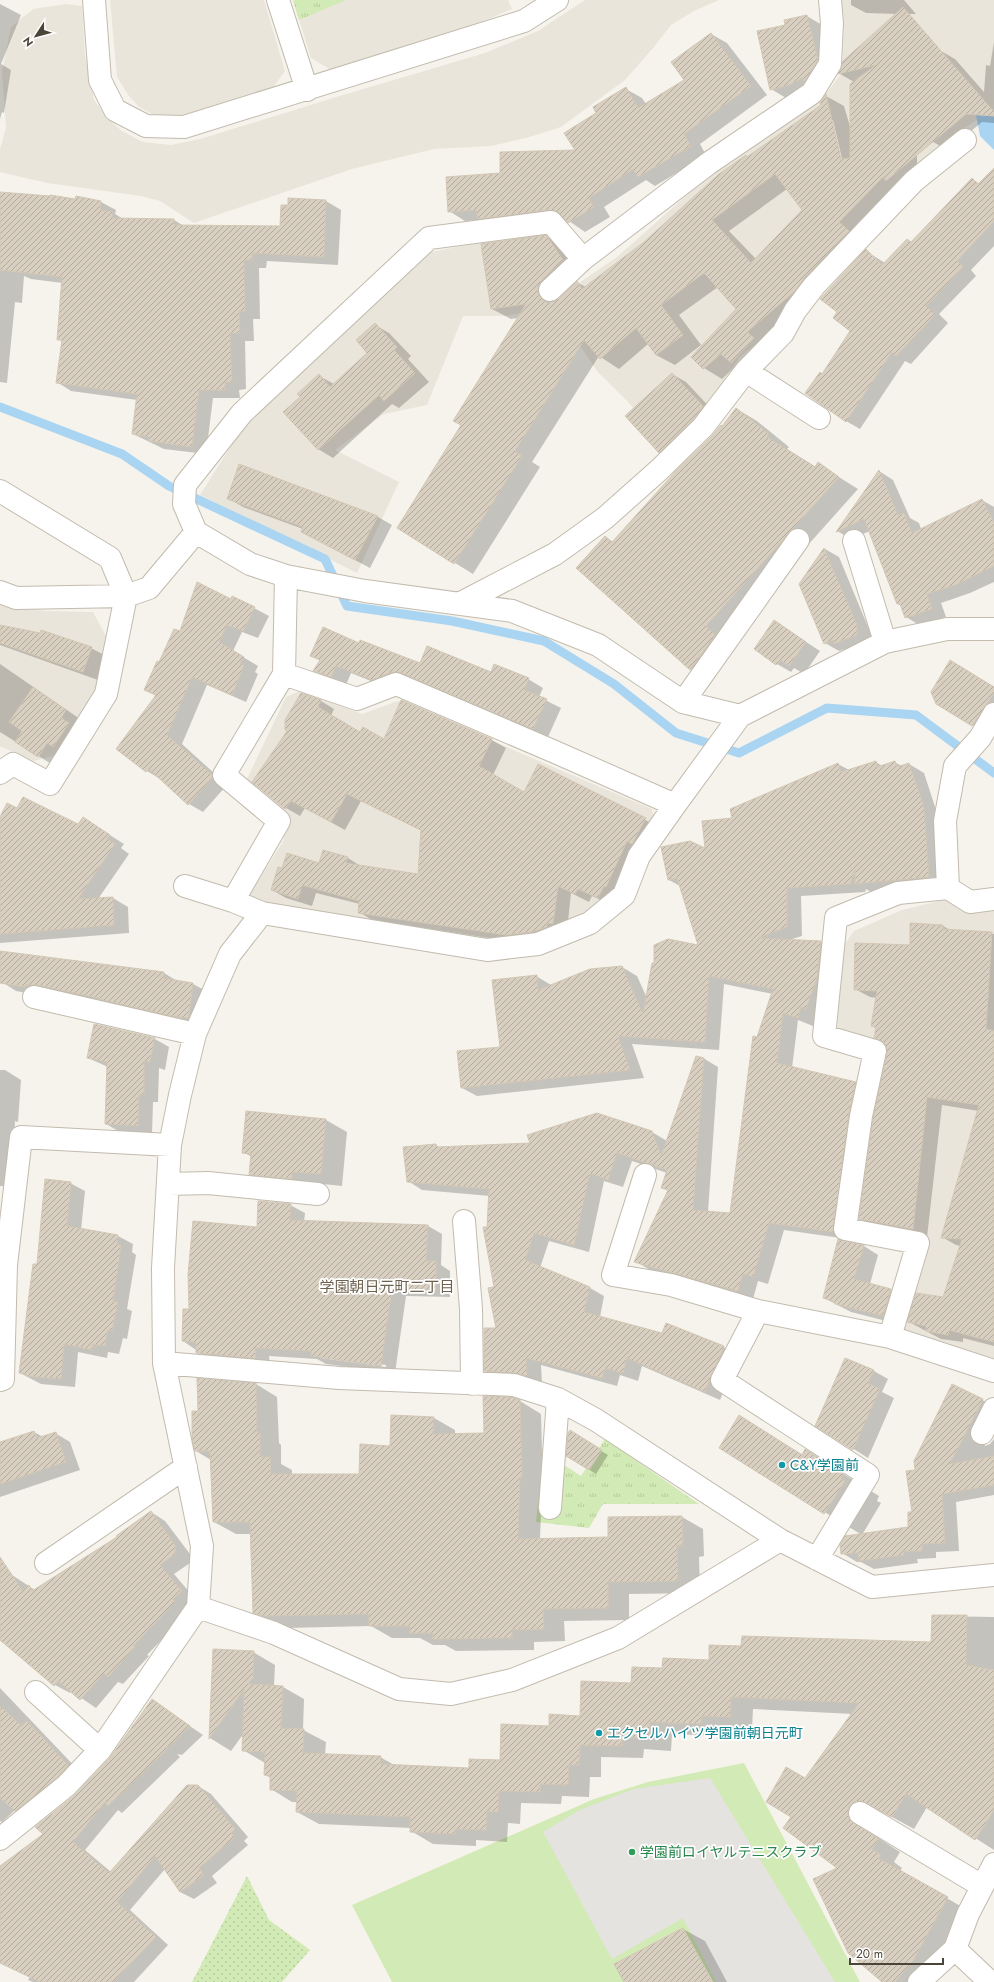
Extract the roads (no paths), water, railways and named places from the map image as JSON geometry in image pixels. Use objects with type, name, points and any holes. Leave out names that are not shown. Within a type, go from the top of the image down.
[{"type":"street","points":[[94,0],[100,80],[114,110],[146,126],[184,127],[307,90],[524,21],[557,0]]},
{"type":"street","points":[[278,0],[307,90]]},
{"type":"street","points":[[550,290],[583,259],[709,163],[812,93],[830,64],[832,23],[830,0]]},
{"type":"street","points":[[461,603],[555,554],[605,518],[660,470],[703,427],[746,371],[783,333],[795,311],[814,286],[914,180],[965,140]]},
{"type":"street","points":[[583,259],[551,222],[429,238],[242,413],[185,485],[184,504],[196,532],[250,564],[286,576],[365,590],[461,603],[512,612],[598,645],[683,702],[740,716]]},
{"type":"street","points":[[746,371],[820,418]]},
{"type":"street","points":[[0,491],[110,558],[126,596],[106,694],[50,784],[13,764],[0,773]]},
{"type":"street","points":[[0,592],[16,598],[126,596],[149,588],[196,532]]},
{"type":"street","points":[[683,702],[798,540]]},
{"type":"street","points":[[854,541],[885,642]]},
{"type":"street","points":[[233,901],[279,821],[224,775],[284,674],[286,576]]},
{"type":"street","points":[[185,886],[233,901],[262,913],[487,950],[538,944],[590,923],[624,895],[639,856],[674,805],[740,716],[885,642],[947,629],[994,629]]},
{"type":"street","points":[[284,674],[357,699],[396,684],[674,805]]},
{"type":"street","points":[[948,888],[945,821],[955,766],[980,738],[994,714]]},
{"type":"street","points":[[890,1337],[918,1243],[845,1229],[861,1116],[874,1051],[824,1036],[836,918],[898,893],[948,888],[970,902],[994,899]]},
{"type":"street","points":[[0,1840],[66,1786],[100,1750],[198,1607],[202,1546],[164,1363],[163,1268],[170,1145],[180,1095],[195,1034],[230,954],[262,913]]},
{"type":"street","points":[[34,997],[195,1034]]},
{"type":"street","points":[[0,1380],[3,1379],[6,1265],[21,1137],[170,1145]]},
{"type":"street","points":[[645,1175],[613,1275],[671,1285],[758,1310],[890,1337],[994,1371]]},
{"type":"street","points":[[168,1184],[208,1183],[318,1194]]},
{"type":"street","points":[[464,1221],[472,1309],[472,1384]]},
{"type":"street","points":[[758,1310],[722,1380],[868,1475],[817,1559]]},
{"type":"street","points":[[164,1363],[339,1378],[514,1385],[558,1399],[596,1420],[780,1540],[872,1587],[994,1574]]},
{"type":"street","points":[[550,1508],[558,1399]]},
{"type":"street","points":[[982,1433],[994,1409]]},
{"type":"street","points":[[46,1564],[186,1466]]},
{"type":"street","points":[[198,1607],[274,1633],[399,1689],[451,1694],[512,1680],[618,1638],[780,1540]]},
{"type":"street","points":[[36,1692],[100,1750]]},
{"type":"street","points":[[860,1813],[982,1886]]},
{"type":"street","points":[[919,1982],[955,1949],[968,1914],[994,1864]]},
{"type":"street","points":[[955,1949],[990,1982]]},
{"type":"water","points":[[976,115],[994,116],[994,150],[980,136]]},
{"type":"waterway","points":[[0,407],[122,454],[169,486],[325,559],[347,606],[452,621],[544,641],[614,684],[676,733],[739,753],[827,708],[916,715],[994,773]]},
{"type":"place","name":"C&Y学園前","points":[[782,1465]]},
{"type":"place","name":"エクセルハイツ学園前朝日元町","points":[[599,1733]]},
{"type":"place","name":"学園前ロイヤルテニスクラブ","points":[[632,1852]]},
{"type":"district","name":"学園朝日元町二丁目","points":[[387,1287]]}]
